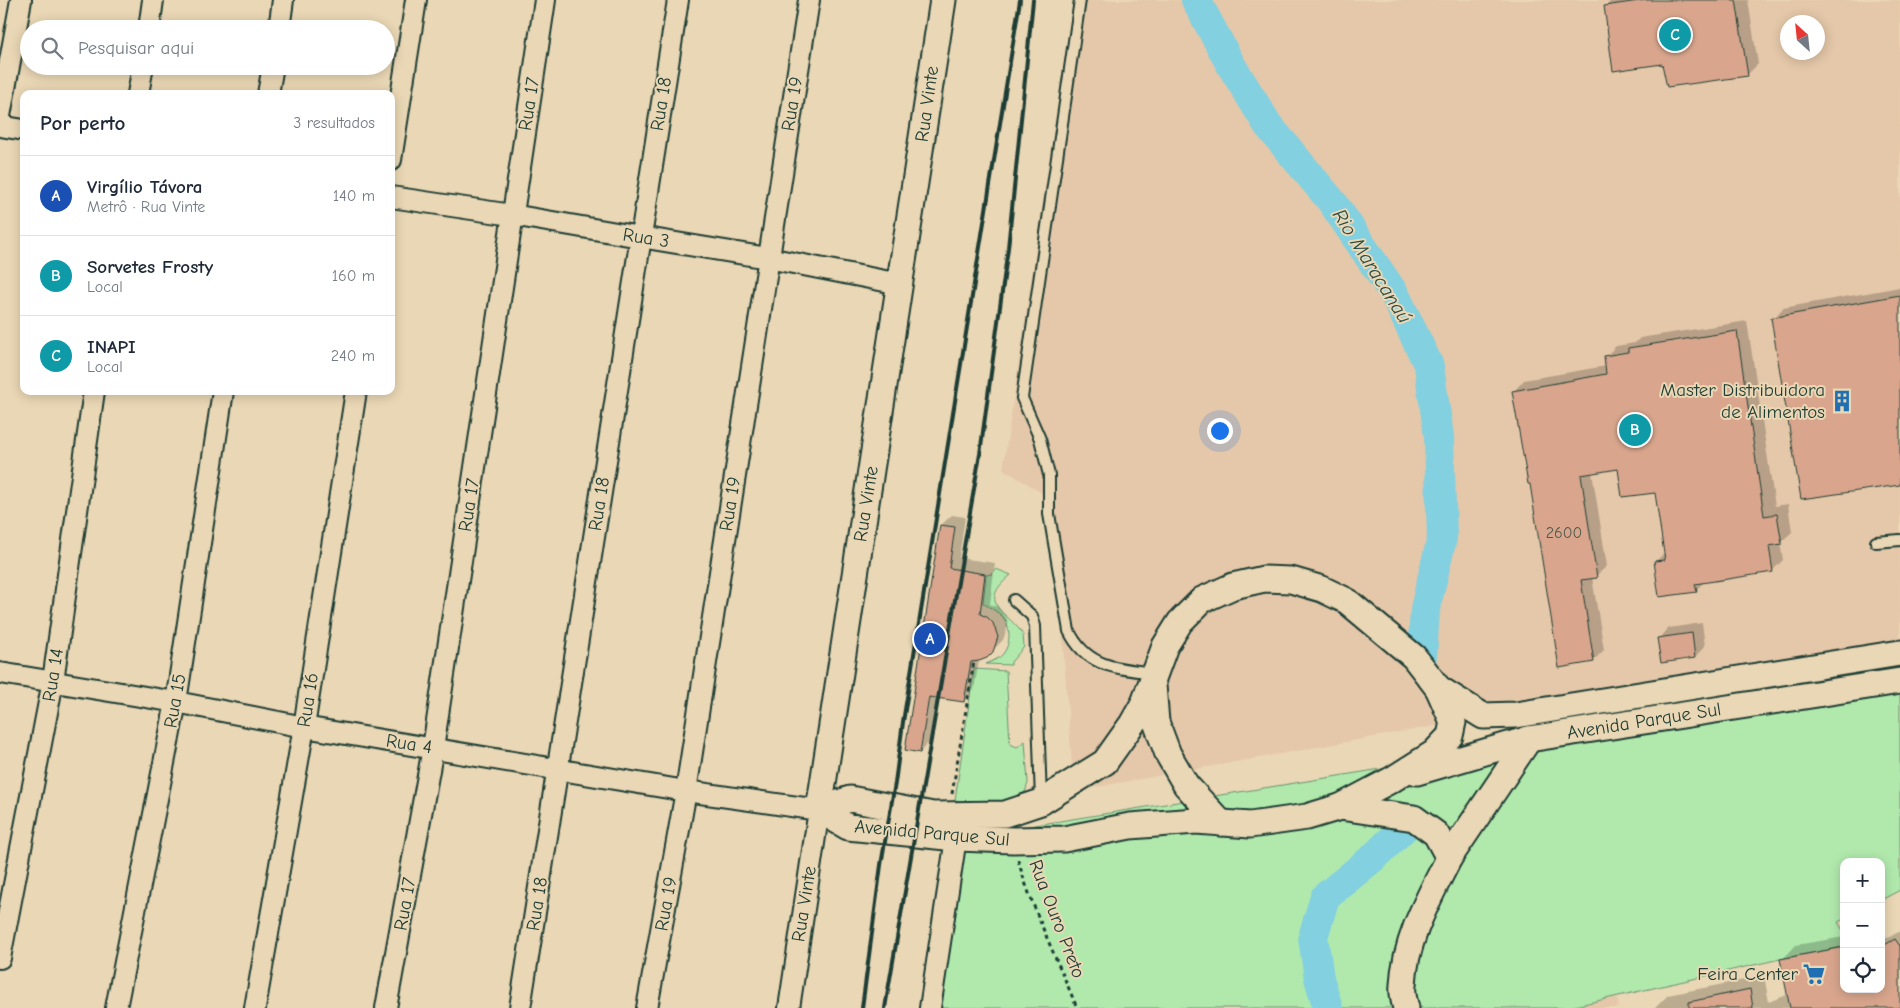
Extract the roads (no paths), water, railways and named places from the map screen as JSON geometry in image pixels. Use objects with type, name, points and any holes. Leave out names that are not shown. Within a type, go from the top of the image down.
[{"type":"street","points":[[0,116],[21,0]]},
{"type":"street","points":[[151,20],[154,0]]},
{"type":"street","points":[[280,20],[283,0]]},
{"type":"street","points":[[395,134],[416,0]]},
{"type":"street","name":"Rua 17","points":[[386,1008],[433,748],[545,0]]},
{"type":"street","name":"Rua 18","points":[[520,1008],[678,0]]},
{"type":"street","name":"Rua 19","points":[[647,1008],[686,791],[809,0]]},
{"type":"street","name":"Rua Vinte","points":[[789,1008],[943,0]]},
{"type":"street","points":[[139,90],[141,75]]},
{"type":"street","points":[[269,90],[271,75]]},
{"type":"street","points":[[0,126],[20,129]]},
{"type":"street","name":"Rua 3","points":[[395,198],[512,215],[768,258],[900,284]]},
{"type":"street","name":"Rua 14","points":[[0,958],[53,681],[93,395]]},
{"type":"street","name":"Rua 15","points":[[116,1008],[176,702],[222,395]]},
{"type":"street","name":"Rua 16","points":[[255,1008],[304,727],[355,395]]},
{"type":"street","name":"Avenida Parque Sul","points":[[1264,579],[1291,580],[1322,589],[1347,601],[1414,657],[1438,688],[1453,722],[1450,736],[1434,753],[1393,779],[1340,808],[1307,817],[1260,823],[1196,821],[1130,826],[1064,839],[1013,840],[956,838],[848,827],[819,810],[850,799],[933,814],[1005,814],[1041,802],[1105,762],[1132,724],[1144,703],[1165,646],[1180,622],[1202,600],[1233,586],[1264,579]]},
{"type":"street","name":"Avenida Parque Sul","points":[[1438,688],[1483,716],[1516,715],[1900,653]]},
{"type":"street","name":"Rua 4","points":[[0,673],[176,702],[304,727],[559,768],[686,791],[819,810]]},
{"type":"street","points":[[1153,675],[1156,722],[1168,754],[1186,785],[1221,823]]},
{"type":"street","name":"Avenida Parque Sul","points":[[1393,779],[1528,739],[1900,681]]},
{"type":"street","points":[[1406,1008],[1402,986],[1408,952],[1425,905],[1450,858],[1528,739]]},
{"type":"street","points":[[1340,808],[1414,818],[1436,834],[1450,858]]},
{"type":"street","points":[[930,1008],[956,838]]},
{"type":"lane","points":[[1080,0],[1022,398],[1040,439],[1049,475],[1049,514],[1069,631],[1076,644],[1090,658],[1107,666],[1153,675]]},
{"type":"lane","points":[[1876,542],[1900,540]]},
{"type":"lane","points":[[1014,600],[1032,616],[1035,626],[1041,802]]},
{"type":"waterway","name":"Rio Maracanaú","points":[[1196,0],[1231,65],[1268,125],[1333,203],[1395,295],[1429,366],[1439,437],[1442,538],[1425,609],[1422,657]]},
{"type":"waterway","name":"Rio Maracanaú","points":[[1328,1008],[1319,978],[1313,937],[1325,897],[1374,857],[1410,822]]},
{"type":"railway","points":[[862,1008],[903,722],[1020,0]]},
{"type":"railway","points":[[885,1008],[980,454],[1008,248],[1033,0]]},
{"type":"place","name":"INAPI","points":[[1675,35]]},
{"type":"place","name":"Master Distribuidora de Alimentos","points":[[1842,401]]},
{"type":"place","name":"Sorvetes Frosty","points":[[1635,430]]},
{"type":"place","name":"Virgílio Távora","points":[[930,639]]},
{"type":"place","name":"Feira Center","points":[[1814,974]]}]
